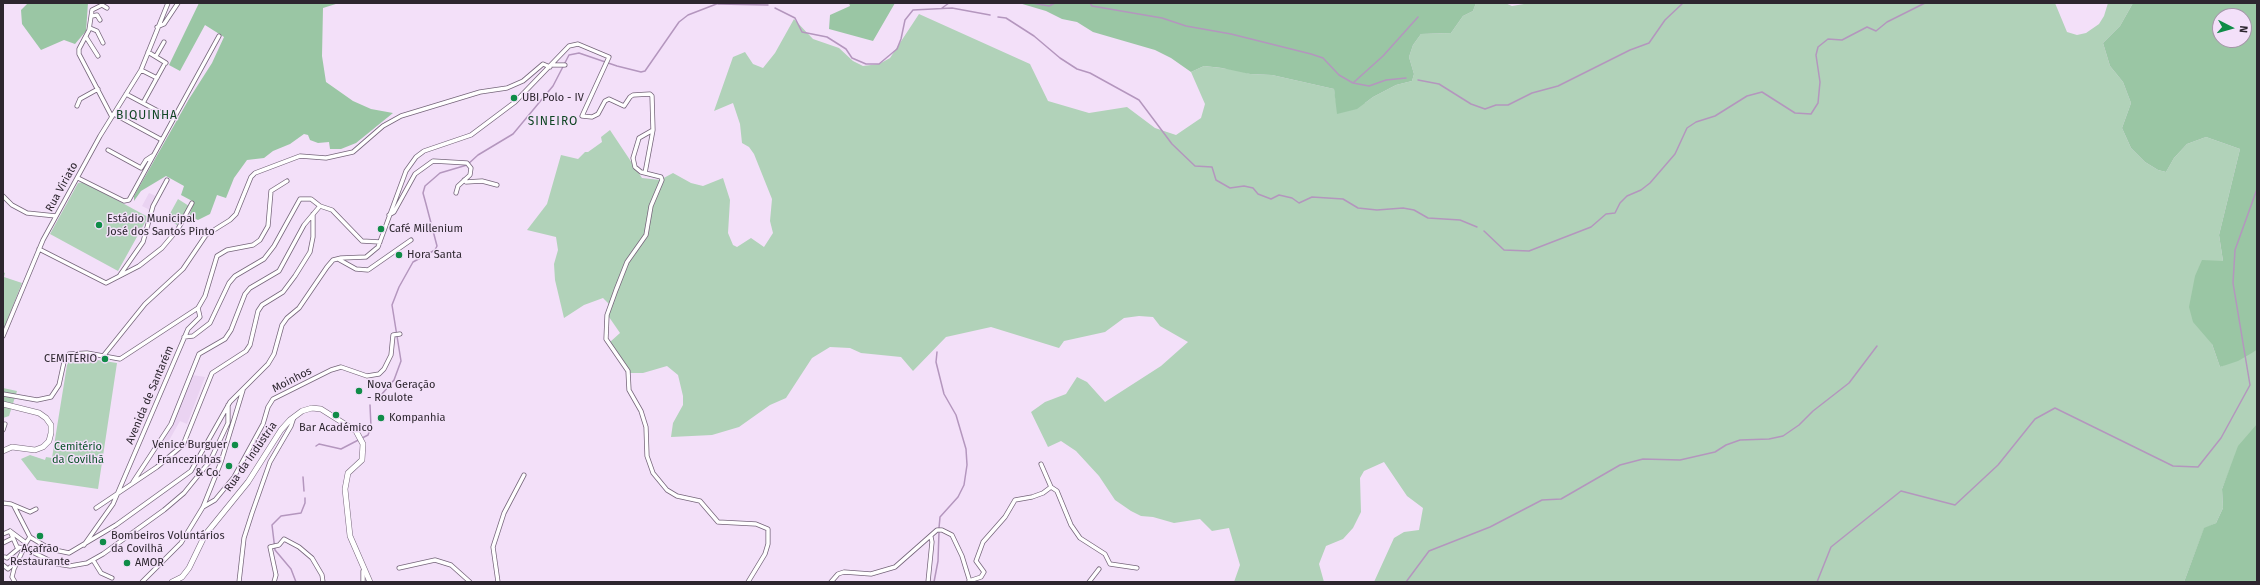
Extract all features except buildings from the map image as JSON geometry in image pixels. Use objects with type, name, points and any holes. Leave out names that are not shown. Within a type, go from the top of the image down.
[{"type":"street","name":"Rua Viriato","points":[[3,336],[39,249],[56,216],[141,70],[157,27],[168,3]]},
{"type":"street","name":"Rua Viriato","points":[[157,27],[164,24],[178,3]]},
{"type":"street","points":[[107,8],[102,5],[92,10],[90,28],[79,54],[113,116],[162,140]]},
{"type":"street","points":[[92,16],[97,15],[100,20]]},
{"type":"street","points":[[90,28],[97,31],[103,43]]},
{"type":"street","points":[[78,178],[127,201],[133,195],[219,36]]},
{"type":"street","points":[[86,37],[98,56]]},
{"type":"street","points":[[156,56],[164,42]]},
{"type":"street","points":[[14,506],[30,537],[50,549],[63,553],[69,553],[83,546],[191,471],[228,404],[235,395],[243,390],[268,364],[274,354],[282,325],[287,318],[299,308],[327,267],[338,259],[366,257],[372,254],[380,242],[406,171],[416,157],[424,151],[471,135],[515,102],[569,46],[578,44],[610,57],[582,116],[592,117],[598,114],[605,101],[609,99],[624,106],[630,97],[650,94],[652,96],[653,130],[644,174]]},
{"type":"street","points":[[143,103],[165,64],[156,56],[148,52]]},
{"type":"street","points":[[104,354],[145,304],[182,269],[206,235],[230,220],[236,214],[251,177],[255,173],[300,156],[326,158],[353,152],[383,126],[401,116],[480,92],[507,88],[522,81],[544,64],[550,66],[563,64]]},
{"type":"street","points":[[141,70],[157,78]]},
{"type":"street","points":[[77,106],[80,99],[98,89]]},
{"type":"street","points":[[126,94],[173,119]]},
{"type":"street","points":[[653,130],[639,138],[635,147],[633,158],[635,167],[644,174],[661,178],[650,206],[646,235],[627,262],[607,315],[606,339],[628,371],[629,390],[641,411],[646,427],[647,456],[653,472],[667,490],[677,496],[700,501],[718,522],[756,524],[768,530],[768,544],[765,554],[748,582]]},
{"type":"street","points":[[108,150],[141,168],[146,160],[153,156]]},
{"type":"street","points":[[389,215],[394,212],[415,174],[425,165],[440,160],[468,164],[472,171],[458,186],[456,193]]},
{"type":"street","points":[[119,277],[143,242],[153,206],[167,180]]},
{"type":"street","points":[[464,180],[466,182],[482,181],[497,185]]},
{"type":"street","points":[[3,394],[44,400],[50,397],[59,385],[64,362],[69,354],[76,352],[104,354],[120,359],[198,308],[205,296],[217,256],[227,250],[253,245],[260,240],[268,226],[271,191],[287,181]]},
{"type":"street","points":[[3,196],[12,204],[27,213],[56,216]]},
{"type":"street","points":[[184,337],[193,336],[210,323],[229,283],[235,276],[264,259],[274,246],[297,201],[304,198],[332,210],[362,241],[380,242]]},
{"type":"street","points":[[39,249],[106,283],[147,261],[162,248],[178,229],[192,203]]},
{"type":"street","points":[[132,483],[171,424],[199,354],[225,339],[231,330],[245,294],[250,288],[279,271],[304,225],[320,206]]},
{"type":"street","points":[[96,508],[179,450],[212,373],[239,357],[250,345],[258,311],[268,300],[283,292],[296,276],[310,252],[313,237],[313,214]]},
{"type":"street","points":[[338,259],[356,269],[368,270],[411,240]]},
{"type":"street","name":"Avenida de Santarém","points":[[83,546],[113,504],[118,494],[184,337],[188,329],[200,317],[198,308]]},
{"type":"street","name":"Moinhos","points":[[203,507],[214,500],[234,477],[263,424],[268,407],[273,400],[331,370],[341,367],[367,376],[379,374],[391,355],[393,335],[400,334]]},
{"type":"street","points":[[142,582],[181,542],[203,507],[221,462],[243,390]]},
{"type":"street","points":[[3,404],[39,413],[46,418],[50,425],[51,433],[49,441],[43,447],[35,450],[12,447],[3,451]]},
{"type":"street","points":[[4,557],[7,558],[19,548],[24,548],[42,558],[63,565],[78,565],[93,560],[164,510],[184,493],[210,461],[228,423],[228,404]]},
{"type":"street","name":"Rua da Indústria","points":[[172,582],[182,577],[189,568],[205,535],[248,482],[281,430],[302,411],[312,408],[321,410],[356,431],[363,444],[364,455],[348,473],[345,489],[350,536],[363,571],[370,582]]},
{"type":"street","points":[[239,582],[246,531],[270,462],[294,421],[294,417]]},
{"type":"street","points":[[3,430],[5,424]]},
{"type":"street","points":[[1041,464],[1051,487],[1057,491],[1071,525],[1080,538],[1105,554],[1110,564],[1137,568]]},
{"type":"street","points":[[498,582],[493,547],[504,513],[524,474]]},
{"type":"street","points":[[831,582],[838,574],[844,572],[871,574],[895,567],[931,537],[937,530],[942,530],[952,535],[962,556],[969,582],[981,577],[984,572],[976,561],[983,542],[1005,517],[1015,500],[1043,493],[1051,487]]},
{"type":"street","points":[[3,503],[11,504],[30,512],[36,509]]},
{"type":"street","points":[[10,531],[26,543]]},
{"type":"street","points":[[3,534],[10,531]]},
{"type":"street","points":[[10,531],[19,548]]},
{"type":"street","points":[[15,582],[12,577],[17,562],[30,537]]},
{"type":"street","points":[[928,582],[932,542],[931,537]]},
{"type":"street","points":[[3,543],[13,538]]},
{"type":"street","points":[[274,582],[276,575],[271,546],[282,543],[284,540],[299,547],[312,558],[322,575],[323,582]]},
{"type":"street","points":[[93,560],[101,573],[112,578]]},
{"type":"street","points":[[399,568],[436,560],[452,565],[470,582]]},
{"type":"street","points":[[3,565],[8,569],[17,562]]},
{"type":"street","points":[[1089,582],[1099,569]]},
{"type":"street","points":[[363,571],[364,582]]},
{"type":"shaded area","points":[[149,193],[156,196],[150,210],[142,206]]},
{"type":"shaded area","points":[[192,375],[205,377],[187,424],[180,421],[167,444],[162,440],[176,415]]},
{"type":"green space","points":[[28,3],[88,3],[86,31],[75,44],[64,40],[41,50],[22,24],[21,10]]},
{"type":"green space","points":[[199,3],[339,3],[323,8],[322,56],[326,82],[353,101],[371,109],[393,113],[356,143],[341,149],[330,149],[329,142],[318,143],[310,140],[308,135],[304,134],[290,144],[273,151],[264,158],[247,160],[234,178],[226,198],[217,195],[210,214],[198,220],[189,216],[194,202],[181,195],[184,186],[166,176],[141,191],[134,201],[134,196],[189,99],[212,63],[224,37],[205,25],[180,71],[169,65]]},
{"type":"green space","points":[[849,3],[895,3],[873,41],[829,29],[830,15],[850,6]]},
{"type":"green space","points":[[1019,3],[1476,3],[1473,11],[1463,16],[1451,33],[1421,34],[1413,45],[1409,57],[1414,74],[1412,81],[1396,85],[1373,97],[1357,109],[1337,114],[1334,89],[1272,75],[1250,74],[1222,68],[1204,66],[1191,72],[1171,58],[1155,50],[1093,32],[1077,22],[1062,19],[1046,11]]},
{"type":"green space","points":[[1476,3],[1505,3],[1512,6],[1530,3],[2055,3],[2067,32],[2077,35],[2086,33],[2099,24],[2104,16],[2108,3],[2133,3],[2120,26],[2103,43],[2110,66],[2123,82],[2131,103],[2122,128],[2131,148],[2145,162],[2158,170],[2166,172],[2174,158],[2187,144],[2206,137],[2240,149],[2219,235],[2223,261],[2212,344],[2220,367],[2257,350],[2257,424],[2230,469],[2222,489],[2223,508],[2216,523],[2204,529],[2184,582],[1374,582],[1394,538],[1404,532],[1419,530],[1423,508],[1407,496],[1384,462],[1364,471],[1360,478],[1361,512],[1353,528],[1343,539],[1326,546],[1319,564],[1324,582],[1234,582],[1240,565],[1229,528],[1212,531],[1200,519],[1174,523],[1153,517],[1141,516],[1131,511],[1115,500],[1099,476],[1076,451],[1061,441],[1048,447],[1031,412],[1045,402],[1066,394],[1077,377],[1087,382],[1105,402],[1161,366],[1188,342],[1160,326],[1153,317],[1139,316],[1124,318],[1105,332],[1064,341],[1059,348],[991,327],[946,337],[913,371],[901,357],[861,353],[850,348],[830,347],[812,358],[786,398],[770,405],[739,427],[712,435],[671,437],[673,423],[683,405],[683,396],[678,375],[667,366],[643,373],[628,373],[621,357],[613,349],[610,342],[620,333],[609,317],[609,304],[603,298],[584,305],[564,318],[555,280],[554,264],[558,250],[556,237],[527,230],[547,204],[561,155],[578,159],[585,152],[588,152],[602,142],[601,137],[610,130],[642,178],[660,180],[673,173],[691,183],[703,186],[723,178],[730,200],[728,233],[733,245],[737,247],[751,238],[764,247],[773,233],[770,221],[772,199],[754,154],[749,147],[742,143],[740,124],[733,103],[714,111],[733,57],[745,52],[753,64],[763,68],[775,53],[794,19],[813,39],[839,48],[853,61],[863,66],[879,64],[890,58],[919,14],[1030,64],[1048,101],[1089,113],[1127,107],[1155,128],[1176,135],[1201,118],[1205,104],[1191,72],[1204,66],[1238,70],[1250,74],[1272,75],[1334,89],[1336,101],[1365,103],[1396,85],[1412,81],[1414,74],[1409,57],[1413,45],[1421,34],[1451,33],[1463,16],[1473,11]]},
{"type":"green space","points":[[2133,3],[2257,3],[2257,350],[2238,361],[2220,367],[2212,344],[2193,322],[2189,307],[2195,276],[2202,260],[2223,261],[2219,235],[2240,149],[2206,137],[2187,144],[2174,158],[2166,172],[2158,170],[2145,162],[2131,148],[2122,128],[2131,103],[2123,82],[2110,66],[2103,43],[2120,26]]},
{"type":"green space","name":"Estádio Municipal José dos Santos Pinto","points":[[84,182],[148,217],[118,271],[50,234],[78,183]]},
{"type":"green space","points":[[178,199],[189,206],[177,225],[167,219]]},
{"type":"green space","points":[[3,272],[5,273],[4,277],[22,283],[3,331]]},
{"type":"green space","name":"Cemitério da Covilhã","points":[[78,357],[117,363],[98,489],[37,480],[21,459],[30,455],[45,460],[46,457],[52,458],[67,365],[71,358]]},
{"type":"green space","points":[[3,388],[17,391],[9,416],[3,418]]},
{"type":"green space","points":[[2257,424],[2257,582],[2184,582],[2204,528],[2216,523],[2223,508],[2222,489],[2238,446]]},
{"type":"waterway","points":[[382,394],[394,380],[401,361],[392,305],[399,287],[413,262],[435,250],[437,246],[423,193],[425,186],[440,173],[467,165],[478,155],[513,134],[553,86],[569,55],[579,53],[617,66],[641,72],[645,71],[679,22],[688,15],[719,3]]},
{"type":"waterway","points":[[942,8],[949,3]]},
{"type":"waterway","points":[[1032,3],[1049,6],[1055,3]]},
{"type":"waterway","points":[[1090,3],[1092,6],[1162,18],[1186,26],[1231,34],[1311,54],[1323,58],[1339,75],[1353,83],[1383,56],[1418,17]]},
{"type":"waterway","points":[[1418,80],[1439,84],[1471,104],[1485,109],[1496,105],[1508,105],[1532,93],[1558,86],[1630,50],[1649,43],[1665,20],[1683,3]]},
{"type":"waterway","points":[[1484,231],[1504,250],[1529,251],[1591,227],[1606,214],[1615,213],[1620,203],[1627,196],[1641,190],[1650,183],[1675,154],[1687,128],[1696,122],[1715,116],[1747,96],[1762,92],[1795,113],[1811,114],[1818,103],[1820,82],[1816,55],[1818,47],[1828,39],[1842,40],[1867,27],[1876,31],[1887,22],[1925,3]]},
{"type":"waterway","points":[[718,4],[768,5]]},
{"type":"waterway","points":[[775,8],[795,18],[802,32],[827,37],[846,49],[852,58],[866,64],[879,64],[897,49],[905,20],[913,10],[952,8],[990,15]]},
{"type":"waterway","points":[[998,17],[1006,18],[1034,36],[1060,58],[1077,69],[1090,73],[1139,100],[1172,144],[1195,166],[1212,167],[1216,180],[1230,188],[1244,186],[1253,188],[1258,194],[1271,199],[1279,195],[1292,198],[1299,203],[1312,197],[1343,199],[1358,208],[1377,210],[1403,208],[1414,210],[1428,218],[1460,220],[1477,227]]},
{"type":"waterway","points":[[1353,83],[1369,86],[1386,80],[1406,78]]},
{"type":"waterway","points":[[1817,582],[1831,547],[1901,491],[1955,505],[1998,465],[2035,419],[2055,408],[2173,466],[2198,467],[2221,438],[2250,385],[2233,283],[2235,250],[2257,189]]},
{"type":"waterway","points":[[1406,582],[1429,551],[1490,527],[1542,500],[1561,499],[1620,465],[1643,459],[1680,460],[1715,452],[1726,445],[1740,440],[1769,439],[1783,436],[1799,425],[1813,411],[1849,383],[1877,346]]},
{"type":"waterway","points":[[937,352],[936,362],[944,394],[956,415],[966,449],[967,465],[964,485],[958,497],[940,517],[939,528]]},
{"type":"waterway","points":[[316,446],[319,444],[341,449],[368,435],[371,427],[370,405]]},
{"type":"waterway","points":[[303,477],[304,491]]},
{"type":"waterway","points":[[296,582],[291,569],[275,550],[272,525],[281,516],[301,513],[305,503],[305,498]]},
{"type":"waterway","points":[[934,582],[938,561],[939,532]]},
{"type":"place","name":"UBI Polo - IV","points":[[514,98]]},
{"type":"place","name":"Estádio Municipal José dos Santos Pinto","points":[[99,225]]},
{"type":"place","name":"Café Millenium","points":[[381,229]]},
{"type":"place","name":"Hora Santa","points":[[399,255]]},
{"type":"place","name":"CEMITÉRIO","points":[[105,359]]},
{"type":"place","name":"Nova Geração - Roulote","points":[[359,391]]},
{"type":"place","name":"Bar Académico","points":[[336,415]]},
{"type":"place","name":"Kompanhia","points":[[381,418]]},
{"type":"place","name":"Venice Burguer","points":[[235,445]]},
{"type":"place","name":"Francezinhas & Co.","points":[[229,466]]},
{"type":"place","name":"Açafrão Restaurante","points":[[40,536]]},
{"type":"place","name":"Bombeiros Voluntários da Covilhã","points":[[103,542]]},
{"type":"place","name":"AMOR","points":[[127,563]]},
{"type":"district","name":"BIQUINHA","points":[[147,116]]},
{"type":"district","name":"SINEIRO","points":[[553,122]]}]
